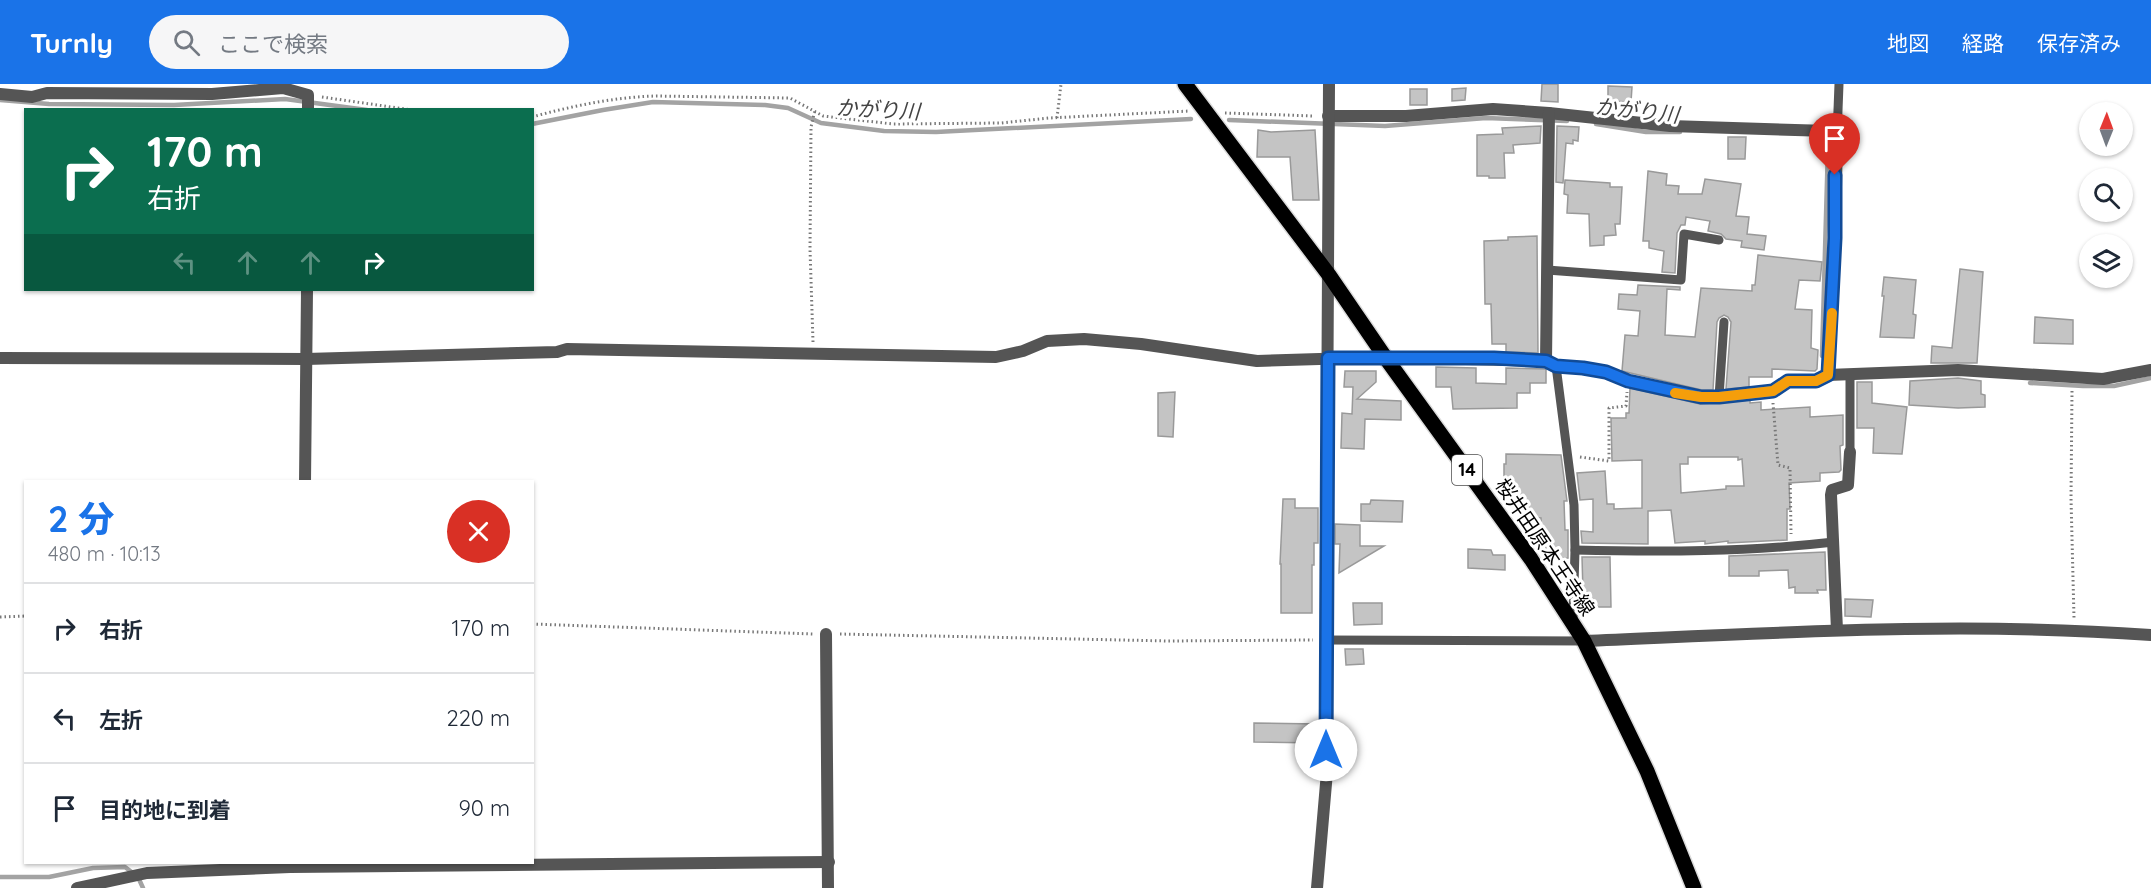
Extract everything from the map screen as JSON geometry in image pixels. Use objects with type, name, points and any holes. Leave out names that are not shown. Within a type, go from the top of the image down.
[{"type":"main road","name":"桜井田原本王寺線","points":[[1185,84],[1329,275],[1385,357],[1531,559],[1573,623],[1647,771],[1694,888]]},
{"type":"street","points":[[1317,888],[1327,772],[1329,84]]},
{"type":"street","points":[[0,94],[32,97],[47,93],[212,94],[284,88],[308,95],[308,108]]},
{"type":"street","points":[[1328,116],[1406,116],[1493,109],[1670,126],[1829,131],[1837,136],[1835,238],[1828,375],[1958,370],[2103,379],[2151,370]]},
{"type":"street","points":[[0,358],[306,359],[557,352],[567,349],[996,357],[1023,351],[1047,341],[1084,339],[1141,344],[1257,361],[1385,357],[1551,363],[1547,270],[1549,113]]},
{"type":"street","points":[[304,480],[308,291]]},
{"type":"street","points":[[1836,630],[1831,495],[1833,490],[1848,485],[1850,452]]},
{"type":"street","points":[[1584,641],[1836,630],[2074,629],[2151,635]]},
{"type":"street","points":[[826,634],[828,888]]},
{"type":"street","points":[[534,863],[828,861]]},
{"type":"street","points":[[77,888],[147,873],[290,865],[424,864]]},
{"type":"lane","points":[[1837,136],[1839,84]]},
{"type":"lane","points":[[1547,270],[1681,280],[1684,234],[1719,240]]},
{"type":"lane","points":[[1719,397],[1724,322]]},
{"type":"lane","points":[[1573,623],[1575,550],[1569,456],[1551,363],[1606,372],[1628,381],[1680,394],[1719,397],[1773,391],[1788,381],[1816,381],[1828,375]]},
{"type":"lane","points":[[1850,374],[1850,452]]},
{"type":"lane","points":[[1575,550],[1634,552],[1791,547],[1834,542]]},
{"type":"lane","points":[[1326,640],[1584,641]]},
{"type":"path","points":[[1056,118],[1059,110],[1061,84]]},
{"type":"path","points":[[308,95],[398,108]]},
{"type":"path","points":[[534,116],[561,109],[635,97],[656,96],[790,98],[823,116],[893,124],[1001,123],[1189,111],[1328,116]]},
{"type":"path","points":[[814,110],[811,127],[810,249],[813,344],[818,352]]},
{"type":"path","points":[[2072,377],[2071,498],[2074,629]]},
{"type":"path","points":[[1569,456],[1609,461],[1609,408],[1626,406],[1628,381]]},
{"type":"path","points":[[1773,391],[1778,465],[1790,468],[1791,547]]},
{"type":"path","points":[[0,617],[24,616]]},
{"type":"path","points":[[534,624],[826,634],[1168,641],[1326,640]]},
{"type":"building","points":[[1542,84],[1558,84],[1558,102],[1541,101]]},
{"type":"building","points":[[1608,86],[1632,87],[1631,102],[1608,101]]},
{"type":"building","points":[[1466,88],[1465,100],[1452,101],[1452,89]]},
{"type":"building","points":[[1410,89],[1427,89],[1427,105],[1410,105]]},
{"type":"building","points":[[1541,126],[1540,143],[1513,145],[1514,153],[1504,153],[1505,178],[1477,176],[1477,135],[1503,134],[1502,128]]},
{"type":"building","points":[[1557,126],[1579,127],[1578,141],[1573,140],[1573,144],[1566,143],[1563,183],[1556,182]]},
{"type":"building","points":[[1258,130],[1271,132],[1315,130],[1319,200],[1293,200],[1290,157],[1257,157]]},
{"type":"building","points":[[1728,137],[1746,137],[1745,159],[1728,159]]},
{"type":"building","points":[[1648,171],[1667,174],[1666,185],[1679,186],[1678,194],[1702,194],[1705,179],[1741,184],[1736,216],[1749,217],[1747,234],[1766,236],[1764,250],[1741,247],[1742,241],[1726,239],[1721,234],[1708,231],[1710,221],[1686,217],[1685,225],[1681,225],[1677,233],[1675,273],[1662,272],[1664,251],[1649,248],[1649,241],[1643,241]]},
{"type":"building","points":[[1565,180],[1610,183],[1610,187],[1622,187],[1620,224],[1615,224],[1616,235],[1604,236],[1604,245],[1590,246],[1589,214],[1567,213],[1568,195],[1564,194]]},
{"type":"building","points":[[1537,236],[1538,353],[1506,352],[1506,344],[1492,344],[1491,304],[1485,304],[1484,241]]},
{"type":"building","points":[[1758,255],[1822,262],[1820,281],[1799,280],[1795,309],[1812,310],[1811,348],[1818,350],[1815,371],[1772,369],[1772,377],[1749,377],[1749,387],[1726,389],[1731,322],[1724,315],[1717,322],[1713,390],[1702,390],[1622,371],[1625,335],[1638,336],[1640,311],[1618,309],[1619,294],[1637,295],[1638,285],[1680,287],[1680,290],[1667,289],[1665,335],[1695,337],[1701,288],[1752,291],[1752,285],[1755,285]]},
{"type":"building","points":[[1960,269],[1983,272],[1977,363],[1931,363],[1932,346],[1952,348]]},
{"type":"building","points":[[1884,277],[1916,280],[1913,314],[1916,315],[1914,338],[1880,337]]},
{"type":"building","points":[[2035,317],[2073,320],[2073,344],[2034,343]]},
{"type":"building","points":[[1436,367],[1476,368],[1476,383],[1506,384],[1506,368],[1546,369],[1546,383],[1530,383],[1530,393],[1517,393],[1517,408],[1453,409],[1451,387],[1436,387]]},
{"type":"building","points":[[1345,371],[1376,371],[1376,382],[1357,399],[1401,401],[1401,420],[1365,419],[1364,449],[1341,448],[1342,413],[1352,414],[1353,387],[1344,387]]},
{"type":"building","points":[[1958,378],[1981,381],[1981,394],[1985,395],[1985,407],[1909,405],[1910,381]]},
{"type":"building","points":[[1857,382],[1872,382],[1872,403],[1907,407],[1902,454],[1873,453],[1874,428],[1857,428]]},
{"type":"building","points":[[1630,388],[1700,404],[1750,400],[1750,403],[1761,402],[1761,410],[1810,407],[1810,417],[1843,415],[1843,445],[1840,446],[1841,470],[1820,473],[1820,481],[1789,483],[1790,509],[1787,509],[1787,540],[1728,543],[1728,541],[1705,544],[1705,541],[1675,543],[1671,510],[1648,511],[1648,544],[1582,543],[1581,531],[1593,532],[1593,499],[1580,500],[1577,473],[1605,471],[1607,504],[1614,504],[1614,509],[1642,508],[1642,460],[1612,461],[1611,418],[1626,418],[1626,413],[1629,413]],"holes":[[[1688,457],[1738,457],[1738,460],[1742,459],[1744,486],[1726,486],[1726,489],[1681,493],[1680,464],[1688,464]]]},
{"type":"building","points":[[1175,392],[1173,437],[1158,436],[1158,393]]},
{"type":"building","points":[[1506,454],[1561,455],[1567,501],[1564,501],[1565,530],[1568,530],[1568,558],[1546,559],[1546,546],[1542,546],[1541,518],[1519,516],[1519,497],[1506,496],[1504,464],[1506,464]]},
{"type":"building","points":[[1283,499],[1295,499],[1295,508],[1318,508],[1318,543],[1314,543],[1314,565],[1312,565],[1312,613],[1281,613],[1280,564]]},
{"type":"building","points":[[1371,500],[1403,501],[1402,522],[1361,521],[1361,504],[1370,504]]},
{"type":"building","points":[[1335,524],[1360,525],[1360,546],[1384,546],[1339,573],[1340,544],[1335,544]]},
{"type":"building","points":[[1468,549],[1491,550],[1493,555],[1505,555],[1505,570],[1468,568]]},
{"type":"building","points":[[1825,552],[1826,590],[1817,590],[1818,593],[1795,593],[1795,587],[1789,588],[1788,570],[1759,571],[1759,576],[1729,576],[1729,556]]},
{"type":"building","points":[[1582,557],[1610,557],[1611,607],[1580,607],[1581,592],[1583,592]]},
{"type":"building","points":[[1845,599],[1873,600],[1871,617],[1845,616]]},
{"type":"building","points":[[1353,603],[1382,603],[1382,624],[1354,625]]},
{"type":"building","points":[[1345,649],[1363,649],[1364,664],[1346,665]]},
{"type":"building","points":[[1254,723],[1318,724],[1317,743],[1254,742]]},
{"type":"waterway","name":"かがり川","points":[[0,100],[49,104],[174,105],[285,99],[352,108]]},
{"type":"waterway","name":"かがり川","points":[[534,124],[653,102],[765,105],[788,108],[821,123],[884,131],[936,132],[1191,119]]},
{"type":"waterway","name":"かがり川","points":[[1229,120],[1385,126],[1486,118],[1567,121]]},
{"type":"waterway","name":"かがり川","points":[[1596,124],[1646,132],[1680,132]]},
{"type":"waterway","name":"かがり川","points":[[1811,135],[1824,140],[1828,146],[1822,356]]},
{"type":"waterway","name":"かがり川","points":[[2030,383],[2114,386],[2151,378]]},
{"type":"waterway","points":[[0,877],[49,877],[93,868],[125,867],[138,877],[143,888]]},
{"type":"slow traffic","points":[[1675,393],[1719,397],[1773,391],[1788,381],[1816,381],[1828,375],[1832,313]]},
{"type":"route","points":[[1326,750],[1328,358],[1516,358],[1546,361],[1556,366],[1606,372],[1628,381],[1701,397],[1773,391],[1788,381],[1816,381],[1828,375],[1835,238],[1835,175]]}]
